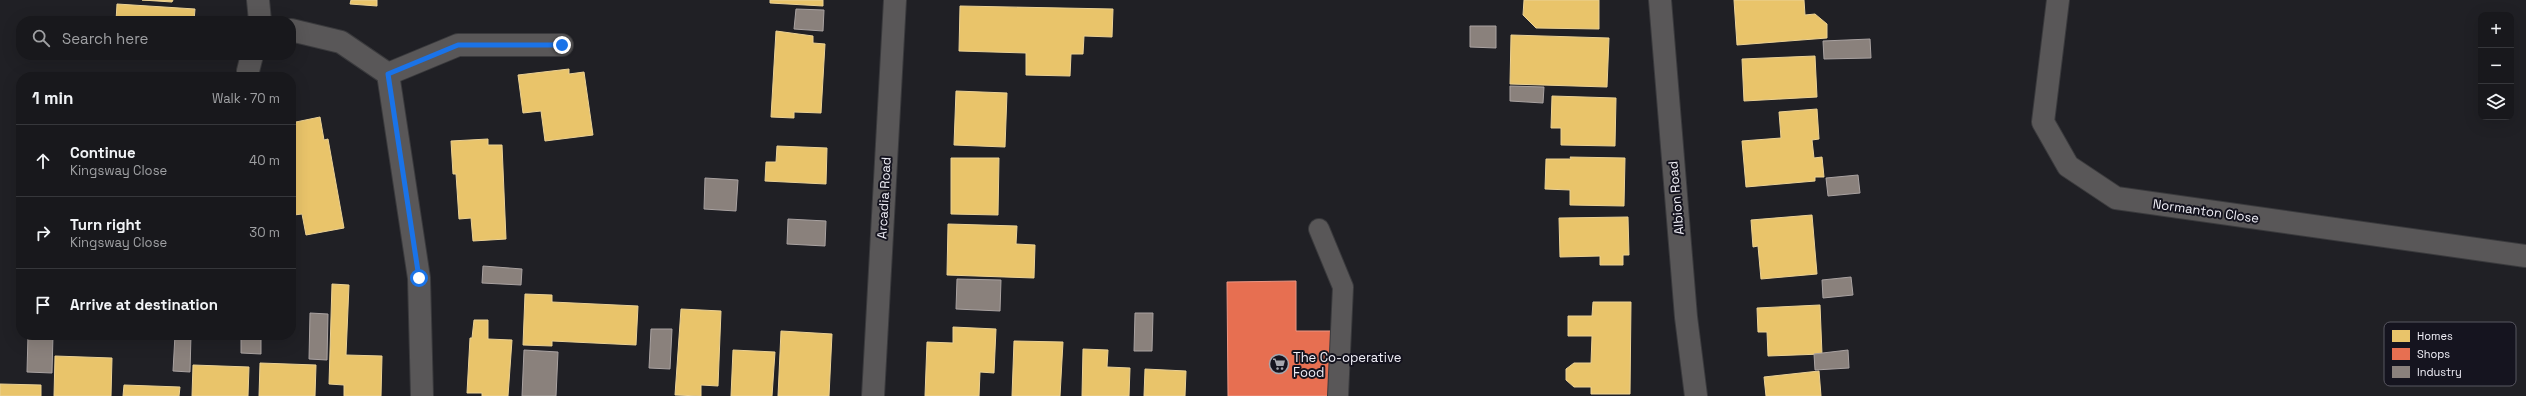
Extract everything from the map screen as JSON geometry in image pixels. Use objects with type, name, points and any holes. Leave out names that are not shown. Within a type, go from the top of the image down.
[{"type":"street","points":[[258,0],[260,16]]},
{"type":"street","name":"Arcadia Road","points":[[873,396],[895,0]]},
{"type":"street","name":"Albion Road","points":[[1660,0],[1686,317],[1696,396]]},
{"type":"street","name":"Normanton Close","points":[[2058,0],[2043,122],[2068,166],[2116,198],[2526,256]]},
{"type":"street","points":[[296,31],[342,42],[388,74],[419,278],[422,396]]},
{"type":"street","points":[[388,74],[458,45],[562,45]]},
{"type":"lane","points":[[1319,229],[1343,287],[1338,396]]},
{"type":"building: Homes","points":[[142,0],[173,0],[172,2]]},
{"type":"building: Homes","points":[[351,0],[377,0],[377,6],[350,4]]},
{"type":"building: Homes","points":[[770,0],[823,0],[823,6],[770,3]]},
{"type":"building: Homes","points":[[1524,0],[1599,0],[1599,29],[1536,28],[1523,15]]},
{"type":"building: Homes","points":[[1734,0],[1804,0],[1805,15],[1815,14],[1827,24],[1827,38],[1737,45]]},
{"type":"building: Homes","points":[[117,4],[195,9],[194,16],[116,16]]},
{"type":"building: Homes","points":[[960,6],[1113,9],[1112,37],[1084,36],[1083,54],[1071,54],[1070,76],[1026,75],[1026,53],[959,51]]},
{"type":"building: Homes","points":[[776,31],[813,36],[813,43],[825,44],[821,113],[794,112],[794,118],[771,117]]},
{"type":"building: Homes","points":[[1511,35],[1609,38],[1607,87],[1510,84]]},
{"type":"building: Homes","points":[[1815,56],[1817,97],[1744,101],[1742,59]]},
{"type":"building: Homes","points":[[569,69],[569,74],[584,72],[593,135],[545,141],[541,111],[523,113],[518,75]]},
{"type":"building: Homes","points":[[956,91],[1007,93],[1005,147],[954,145]]},
{"type":"building: Homes","points":[[1552,96],[1616,98],[1615,146],[1561,145],[1561,128],[1551,128]]},
{"type":"building: Homes","points":[[1817,109],[1819,139],[1812,140],[1814,158],[1822,157],[1824,177],[1815,177],[1815,181],[1746,187],[1742,141],[1781,138],[1779,112]]},
{"type":"building: Homes","points":[[320,117],[324,140],[328,139],[344,228],[306,235],[302,214],[296,215],[296,122]]},
{"type":"building: Homes","points":[[488,139],[488,145],[502,145],[506,239],[473,241],[471,218],[459,219],[456,174],[453,174],[451,141]]},
{"type":"building: Homes","points":[[777,146],[827,148],[826,184],[765,181],[766,162],[776,162]]},
{"type":"building: Homes","points":[[1570,157],[1625,158],[1624,206],[1570,205],[1570,190],[1545,189],[1546,159],[1571,159]]},
{"type":"building: Homes","points":[[951,158],[999,158],[998,215],[951,214]]},
{"type":"building: Homes","points":[[1812,215],[1817,274],[1761,279],[1758,246],[1753,247],[1751,220]]},
{"type":"building: Homes","points":[[1628,217],[1629,255],[1623,255],[1623,265],[1600,265],[1600,256],[1560,257],[1559,218]]},
{"type":"building: Homes","points":[[948,224],[1017,226],[1016,244],[1035,245],[1034,278],[947,275]]},
{"type":"building: Homes","points":[[332,284],[349,285],[346,355],[382,356],[381,396],[344,396],[344,385],[329,384]]},
{"type":"building: Homes","points":[[525,294],[552,295],[552,302],[638,306],[636,345],[552,341],[552,346],[523,345]]},
{"type":"building: Homes","points":[[1593,302],[1631,302],[1630,394],[1591,394],[1591,387],[1574,387],[1566,380],[1566,369],[1574,363],[1591,363],[1592,336],[1568,336],[1568,316],[1592,316]]},
{"type":"building: Homes","points":[[1820,305],[1822,354],[1768,356],[1767,332],[1758,332],[1757,308]]},
{"type":"building: Homes","points":[[681,309],[721,311],[718,386],[701,385],[701,396],[675,395]]},
{"type":"building: Homes","points":[[474,320],[488,320],[488,339],[512,340],[508,396],[482,396],[482,393],[467,393],[470,338],[472,338]]},
{"type":"building: Homes","points":[[953,327],[996,329],[994,373],[980,372],[979,396],[925,396],[927,342],[953,343]]},
{"type":"building: Homes","points":[[781,331],[832,334],[829,396],[778,396]]},
{"type":"building: Homes","points":[[1014,341],[1063,342],[1060,396],[1012,396]]},
{"type":"building: Homes","points":[[1083,349],[1108,350],[1107,367],[1130,368],[1129,396],[1082,396]]},
{"type":"building: Homes","points":[[733,350],[775,352],[772,396],[731,396]]},
{"type":"building: Homes","points":[[55,356],[112,358],[111,396],[54,396]]},
{"type":"building: Homes","points":[[260,363],[316,365],[315,396],[259,396]]},
{"type":"building: Homes","points":[[193,365],[249,367],[248,396],[192,396]]},
{"type":"building: Homes","points":[[1145,369],[1186,371],[1185,396],[1144,396]]},
{"type":"building: Homes","points":[[1819,371],[1821,396],[1766,396],[1764,377]]},
{"type":"building: Homes","points":[[0,384],[41,385],[41,396],[0,396]]},
{"type":"building: Homes","points":[[124,385],[180,387],[179,396],[123,396]]},
{"type":"building: Shops","name":"The Co-operative Food","points":[[1296,281],[1296,331],[1331,331],[1332,396],[1228,396],[1227,282]]},
{"type":"building: Industry","points":[[796,9],[824,10],[823,31],[794,29]]},
{"type":"building: Industry","points":[[1470,26],[1496,26],[1496,48],[1470,47]]},
{"type":"building: Industry","points":[[1870,39],[1871,58],[1824,59],[1823,41]]},
{"type":"building: Industry","points":[[1510,86],[1544,87],[1543,103],[1510,101]]},
{"type":"building: Industry","points":[[1858,175],[1860,193],[1828,196],[1826,178]]},
{"type":"building: Industry","points":[[705,178],[738,180],[736,211],[704,209]]},
{"type":"building: Industry","points":[[788,219],[826,221],[825,246],[787,244]]},
{"type":"building: Industry","points":[[483,266],[522,269],[521,285],[482,283]]},
{"type":"building: Industry","points":[[1851,277],[1853,295],[1823,298],[1822,280]]},
{"type":"building: Industry","points":[[957,279],[1001,280],[1000,311],[956,309]]},
{"type":"building: Industry","points":[[310,313],[328,314],[327,360],[309,359]]},
{"type":"building: Industry","points":[[1135,313],[1153,313],[1152,351],[1134,351]]},
{"type":"building: Industry","points":[[651,329],[672,329],[670,369],[649,368]]},
{"type":"building: Industry","points":[[28,340],[53,340],[52,373],[27,372]]},
{"type":"building: Industry","points":[[175,340],[191,340],[190,372],[173,371]]},
{"type":"building: Industry","points":[[241,340],[261,340],[261,354],[241,353]]},
{"type":"building: Industry","points":[[524,350],[558,352],[556,396],[522,396]]},
{"type":"building: Industry","points":[[1848,350],[1849,368],[1815,370],[1814,354]]},
{"type":"place","name":"The Co-operative Food","points":[[1279,364]]},
{"type":"route","points":[[419,278],[388,74],[458,45],[562,45]]}]
